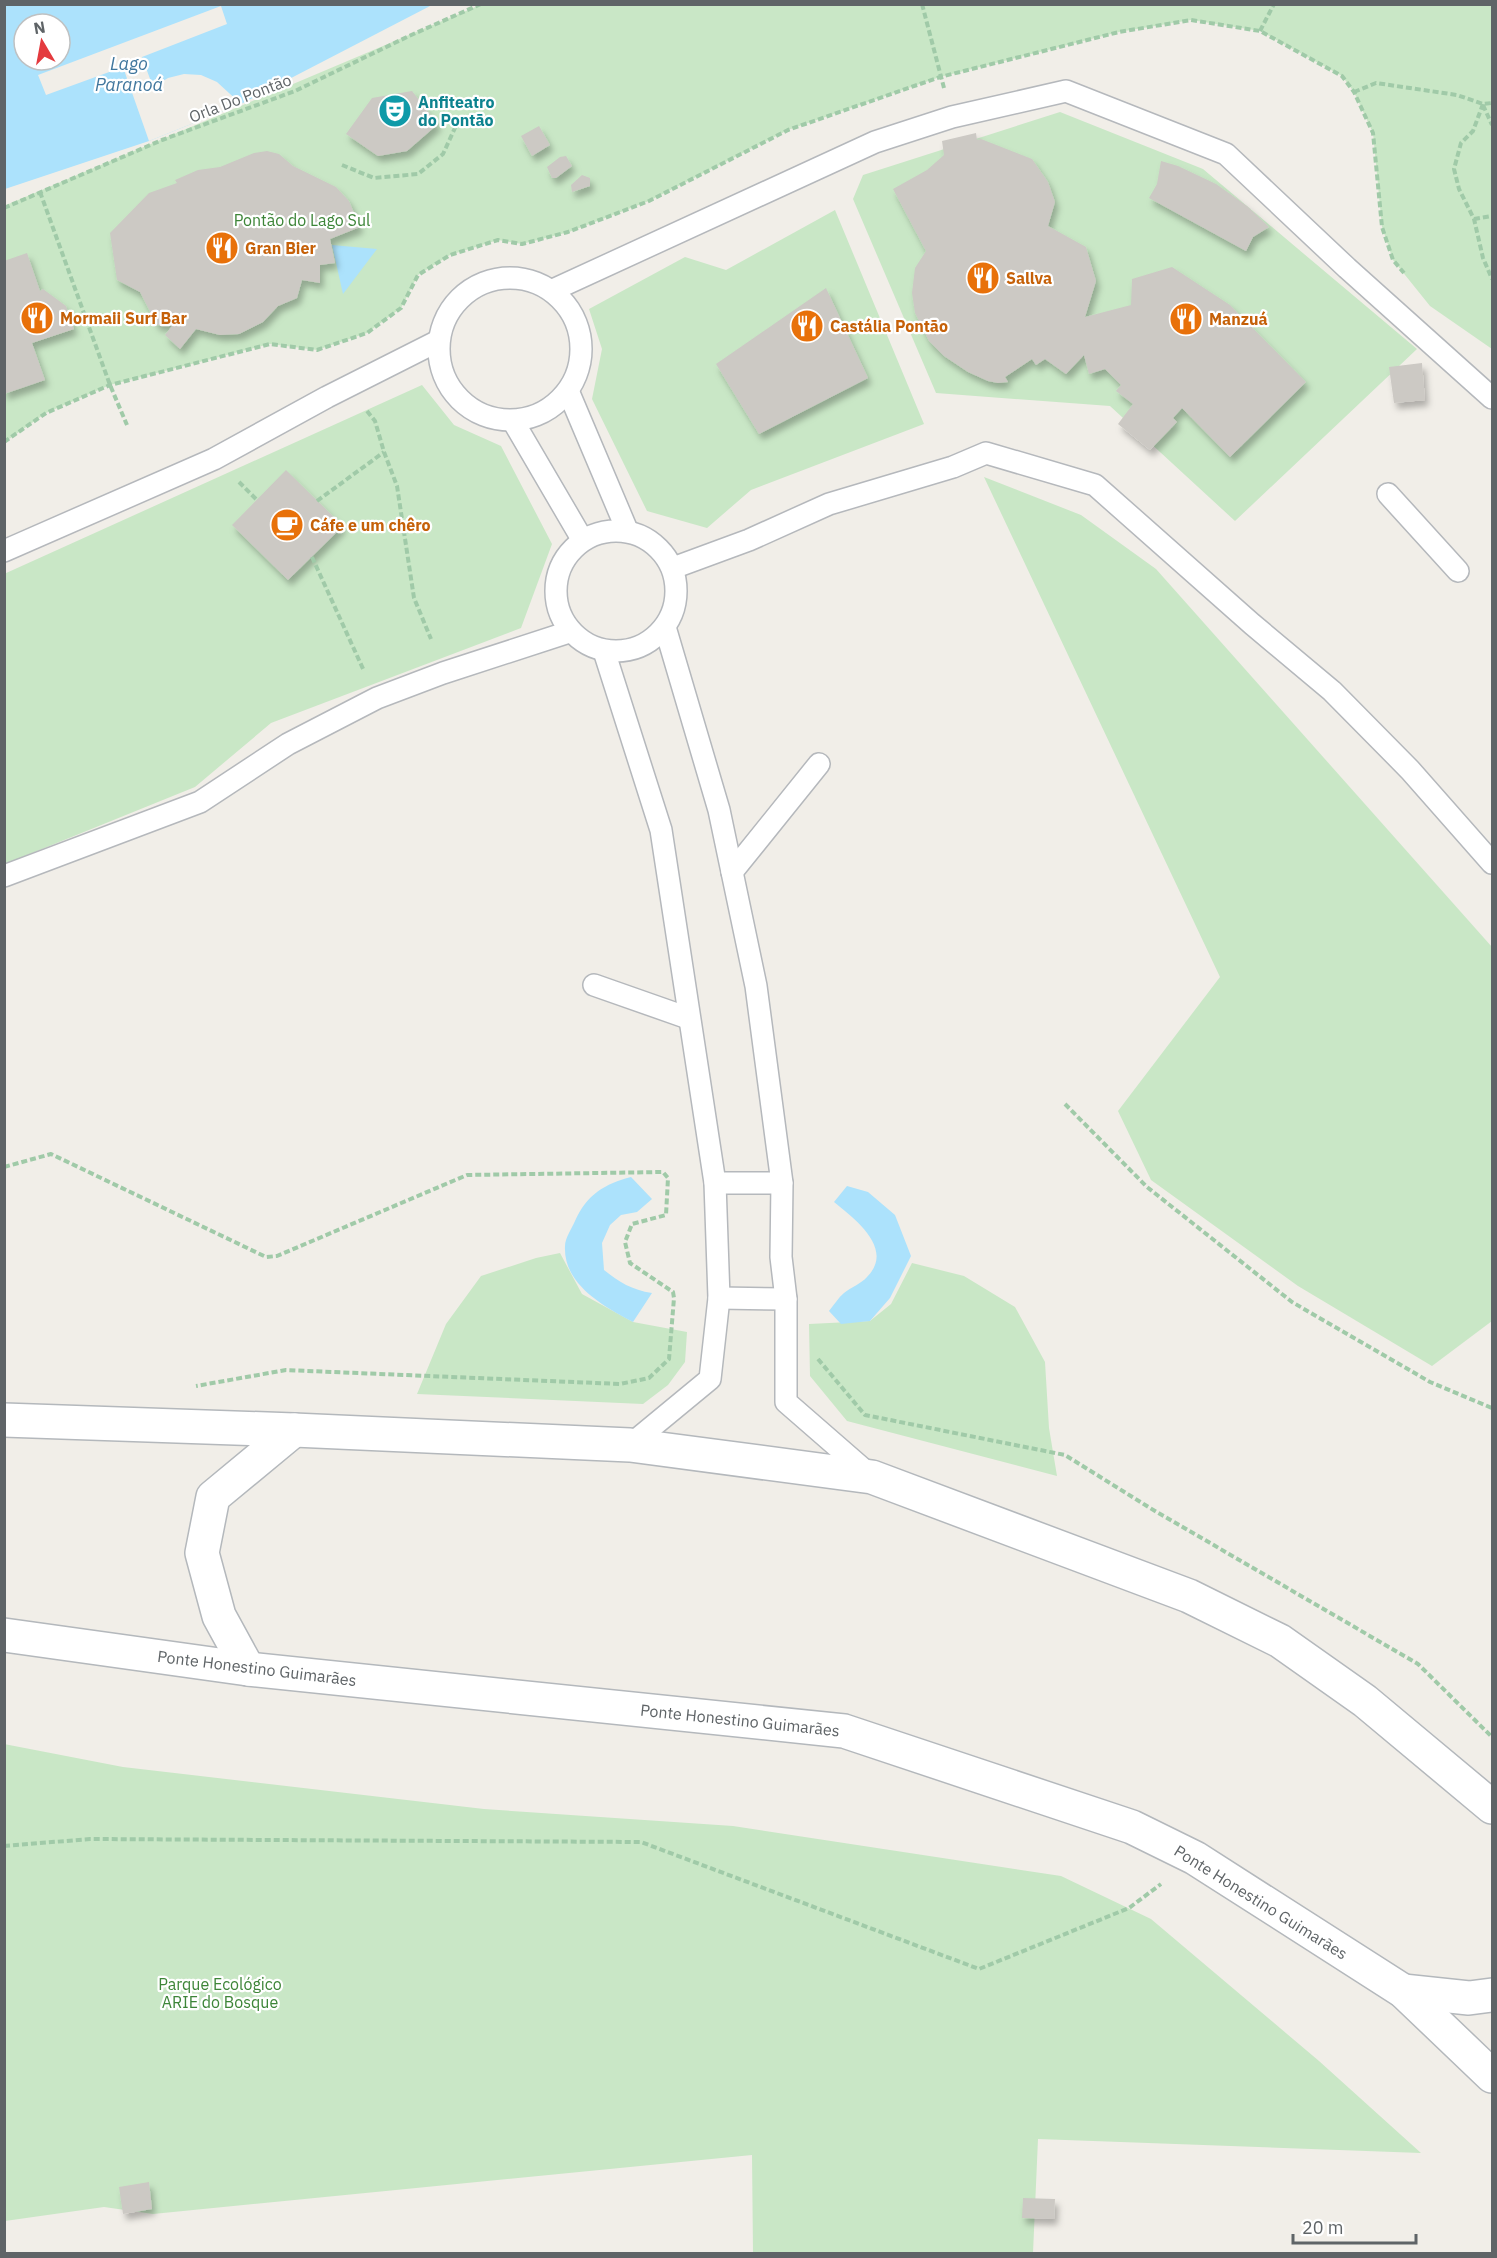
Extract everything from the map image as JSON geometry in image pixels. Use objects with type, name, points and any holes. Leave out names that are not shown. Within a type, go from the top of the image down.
[{"type":"main road","points":[[4,1420],[630,1445],[872,1477],[1189,1596],[1280,1641],[1365,1701],[1492,1807]]},
{"type":"main road","points":[[248,1669],[219,1616],[202,1553],[213,1497],[294,1430]]},
{"type":"main road","name":"Ponte Honestino Guimarães","points":[[4,1635],[248,1669],[844,1731],[1132,1827],[1195,1858],[1403,1991],[1492,2076]]},
{"type":"main road","points":[[1403,1991],[1469,1998],[1492,1995]]},
{"type":"lane","points":[[552,290],[875,142],[952,117],[1065,91],[1226,153],[1347,268],[1492,397]]},
{"type":"lane","points":[[517,276],[552,290],[577,319],[582,347],[583,357],[569,393],[544,414],[513,421],[473,411],[445,381],[438,341],[452,306],[480,282],[517,276]]},
{"type":"lane","points":[[4,551],[214,459],[327,397],[438,341]]},
{"type":"lane","points":[[569,393],[627,530]]},
{"type":"lane","points":[[513,421],[582,539]]},
{"type":"lane","points":[[673,568],[749,540],[829,504],[953,467],[986,453],[1095,485],[1252,624],[1332,691],[1410,770],[1492,864]]},
{"type":"lane","points":[[1389,494],[1458,571]]},
{"type":"lane","points":[[604,530],[627,530],[655,543],[673,568],[677,599],[665,627],[648,643],[627,651],[604,651],[569,632],[554,600],[559,566],[582,539],[604,530]]},
{"type":"lane","points":[[665,627],[719,810],[756,986],[782,1182],[782,1257],[786,1299],[786,1402],[872,1477]]},
{"type":"lane","points":[[4,876],[200,802],[288,744],[377,698],[443,673],[569,632]]},
{"type":"lane","points":[[604,651],[661,830],[715,1183],[719,1298],[711,1379],[630,1445]]},
{"type":"lane","points":[[732,872],[819,764]]},
{"type":"lane","points":[[594,985],[688,1018]]},
{"type":"lane","points":[[715,1183],[782,1182]]},
{"type":"lane","points":[[719,1298],[786,1299]]},
{"type":"path","name":"Orla Do Pontão","points":[[4,208],[162,138],[295,91],[481,4]]},
{"type":"path","points":[[922,4],[952,117]]},
{"type":"path","points":[[1260,31],[1274,4]]},
{"type":"path","points":[[1354,92],[1376,84],[1457,95],[1483,104],[1492,103]]},
{"type":"path","points":[[1483,104],[1492,125]]},
{"type":"path","points":[[1483,104],[1473,131],[1461,143],[1454,169],[1459,189],[1474,219],[1483,258],[1492,279]]},
{"type":"path","points":[[342,165],[374,178],[418,174],[444,154],[460,117]]},
{"type":"path","points":[[40,192],[110,385],[128,425]]},
{"type":"path","points":[[1474,219],[1492,216]]},
{"type":"path","points":[[363,406],[375,421],[397,486],[414,598],[431,639]]},
{"type":"path","points":[[317,501],[384,452]]},
{"type":"path","points":[[312,557],[377,698]]},
{"type":"path","points":[[1065,1104],[1147,1187],[1292,1302],[1430,1382],[1492,1408]]},
{"type":"path","points":[[4,1167],[51,1154],[266,1257],[277,1256],[467,1175],[663,1173],[668,1178],[666,1215],[635,1222],[626,1237],[630,1263],[673,1292],[674,1298],[669,1359],[649,1378],[620,1384],[286,1370],[191,1387]]},
{"type":"path","points":[[812,1352],[866,1415],[1065,1455],[1150,1508],[1418,1664],[1492,1737]]},
{"type":"path","points":[[4,1846],[90,1839],[641,1842],[979,1968],[1129,1908],[1195,1858]]},
{"type":"green space","name":"Pontão do Lago Sul","points":[[480,5],[1492,5],[1492,349],[1430,306],[1393,260],[1382,227],[1373,133],[1354,92],[1342,76],[1260,31],[1191,20],[1119,32],[940,77],[788,130],[649,201],[569,232],[522,244],[498,240],[450,255],[418,275],[401,308],[367,333],[317,350],[270,344],[110,385],[46,413],[5,442],[4,206]]},
{"type":"green space","points":[[1060,112],[1203,169],[1417,349],[1235,521],[1110,406],[936,393],[853,199],[863,175]]},
{"type":"green space","points":[[835,210],[924,424],[751,490],[707,528],[647,511],[592,399],[602,349],[589,309],[685,257],[726,270]]},
{"type":"green space","points":[[422,385],[454,425],[501,446],[552,544],[521,628],[271,723],[195,787],[5,864],[4,574]]},
{"type":"green space","points":[[984,477],[1081,515],[1156,569],[1492,947],[1492,1321],[1432,1366],[1298,1286],[1151,1180],[1118,1111],[1220,977]]},
{"type":"green space","points":[[560,1253],[582,1294],[633,1322],[687,1332],[685,1362],[668,1385],[643,1404],[417,1394],[446,1324],[481,1276],[536,1258]]},
{"type":"green space","points":[[912,1263],[964,1276],[1015,1307],[1045,1362],[1049,1428],[1057,1476],[847,1421],[810,1376],[809,1324],[870,1321],[891,1304]]},
{"type":"green space","name":"Parque Ecológico ARIE do Bosque","points":[[4,1744],[123,1767],[484,1809],[733,1826],[1061,1876],[1151,1919],[1319,2061],[1421,2153],[1038,2139],[1033,2253],[753,2253],[752,2155],[153,2214],[104,2207],[5,2221]]},
{"type":"water","name":"Lago Paranoá","points":[[4,5],[432,5],[241,104],[149,141],[5,189]]},
{"type":"water","points":[[332,245],[377,249],[343,294]]},
{"type":"water","points":[[631,1177],[652,1199],[637,1212],[621,1215],[610,1225],[602,1243],[604,1270],[626,1285],[652,1293],[633,1322],[599,1302],[578,1283],[566,1260],[565,1246],[567,1236],[591,1197],[613,1183]]},
{"type":"water","points":[[847,1186],[868,1192],[895,1215],[911,1256],[890,1298],[870,1321],[841,1324],[829,1311],[844,1293],[867,1277],[877,1256],[869,1235],[834,1202]]},
{"type":"pier","points":[[221,6],[227,24],[142,57],[153,87],[168,78],[184,74],[201,75],[217,82],[241,104],[149,141],[123,67],[46,95],[38,75],[46,72],[72,72],[72,62]]},
{"type":"building","name":"Anfiteatro do Pontão","points":[[412,91],[438,124],[407,151],[378,156],[346,134],[372,98]]},
{"type":"building","points":[[539,126],[550,145],[532,156],[521,136]]},
{"type":"building","points":[[976,133],[977,140],[981,139],[1032,159],[1048,182],[1055,202],[1048,226],[1086,247],[1096,281],[1085,317],[1131,305],[1132,279],[1172,267],[1230,305],[1306,382],[1230,457],[1182,408],[1173,418],[1177,422],[1150,450],[1118,424],[1133,404],[1116,391],[1121,385],[1105,369],[1089,374],[1084,355],[1066,374],[1045,359],[1036,365],[1032,359],[1005,377],[1008,382],[998,383],[968,372],[944,356],[929,341],[915,313],[912,293],[915,268],[926,251],[893,189],[927,170],[944,155],[942,141]]},
{"type":"building","name":"Gran Bier","points":[[267,151],[279,154],[293,166],[336,187],[349,201],[360,227],[330,239],[335,263],[320,265],[320,283],[302,280],[297,298],[278,306],[263,322],[239,334],[220,335],[196,329],[180,349],[165,335],[172,326],[157,325],[140,292],[117,280],[110,233],[149,193],[177,183],[175,180],[198,170],[220,167],[254,153]]},
{"type":"building","points":[[566,156],[572,166],[556,178],[552,178],[547,167],[560,157]]},
{"type":"building","points":[[1161,161],[1178,166],[1216,184],[1247,206],[1269,227],[1253,237],[1246,251],[1149,198],[1157,184]]},
{"type":"building","points":[[582,175],[590,178],[590,186],[572,192],[571,185]]},
{"type":"building","name":"Mormaii Surf Bar","points":[[27,253],[40,291],[43,289],[66,306],[74,329],[32,343],[45,380],[4,394],[4,261]]},
{"type":"building","name":"Castália Pontão","points":[[826,288],[868,378],[759,434],[716,364]]},
{"type":"building","points":[[1422,363],[1425,400],[1394,403],[1389,367]]},
{"type":"building","name":"Cáfe e um chêro","points":[[286,470],[343,526],[288,580],[232,525]]},
{"type":"building","points":[[149,2182],[152,2209],[123,2214],[119,2187]]},
{"type":"building","points":[[1023,2198],[1055,2199],[1054,2219],[1022,2218]]},
{"type":"place","name":"Anfiteatro do Pontão","points":[[395,111]]},
{"type":"place","name":"Gran Bier","points":[[222,248]]},
{"type":"place","name":"Sallva","points":[[983,278]]},
{"type":"place","name":"Mormaii Surf Bar","points":[[37,318]]},
{"type":"place","name":"Manzuá","points":[[1186,319]]},
{"type":"place","name":"Castália Pontão","points":[[807,326]]},
{"type":"place","name":"Cáfe e um chêro","points":[[287,525]]}]
